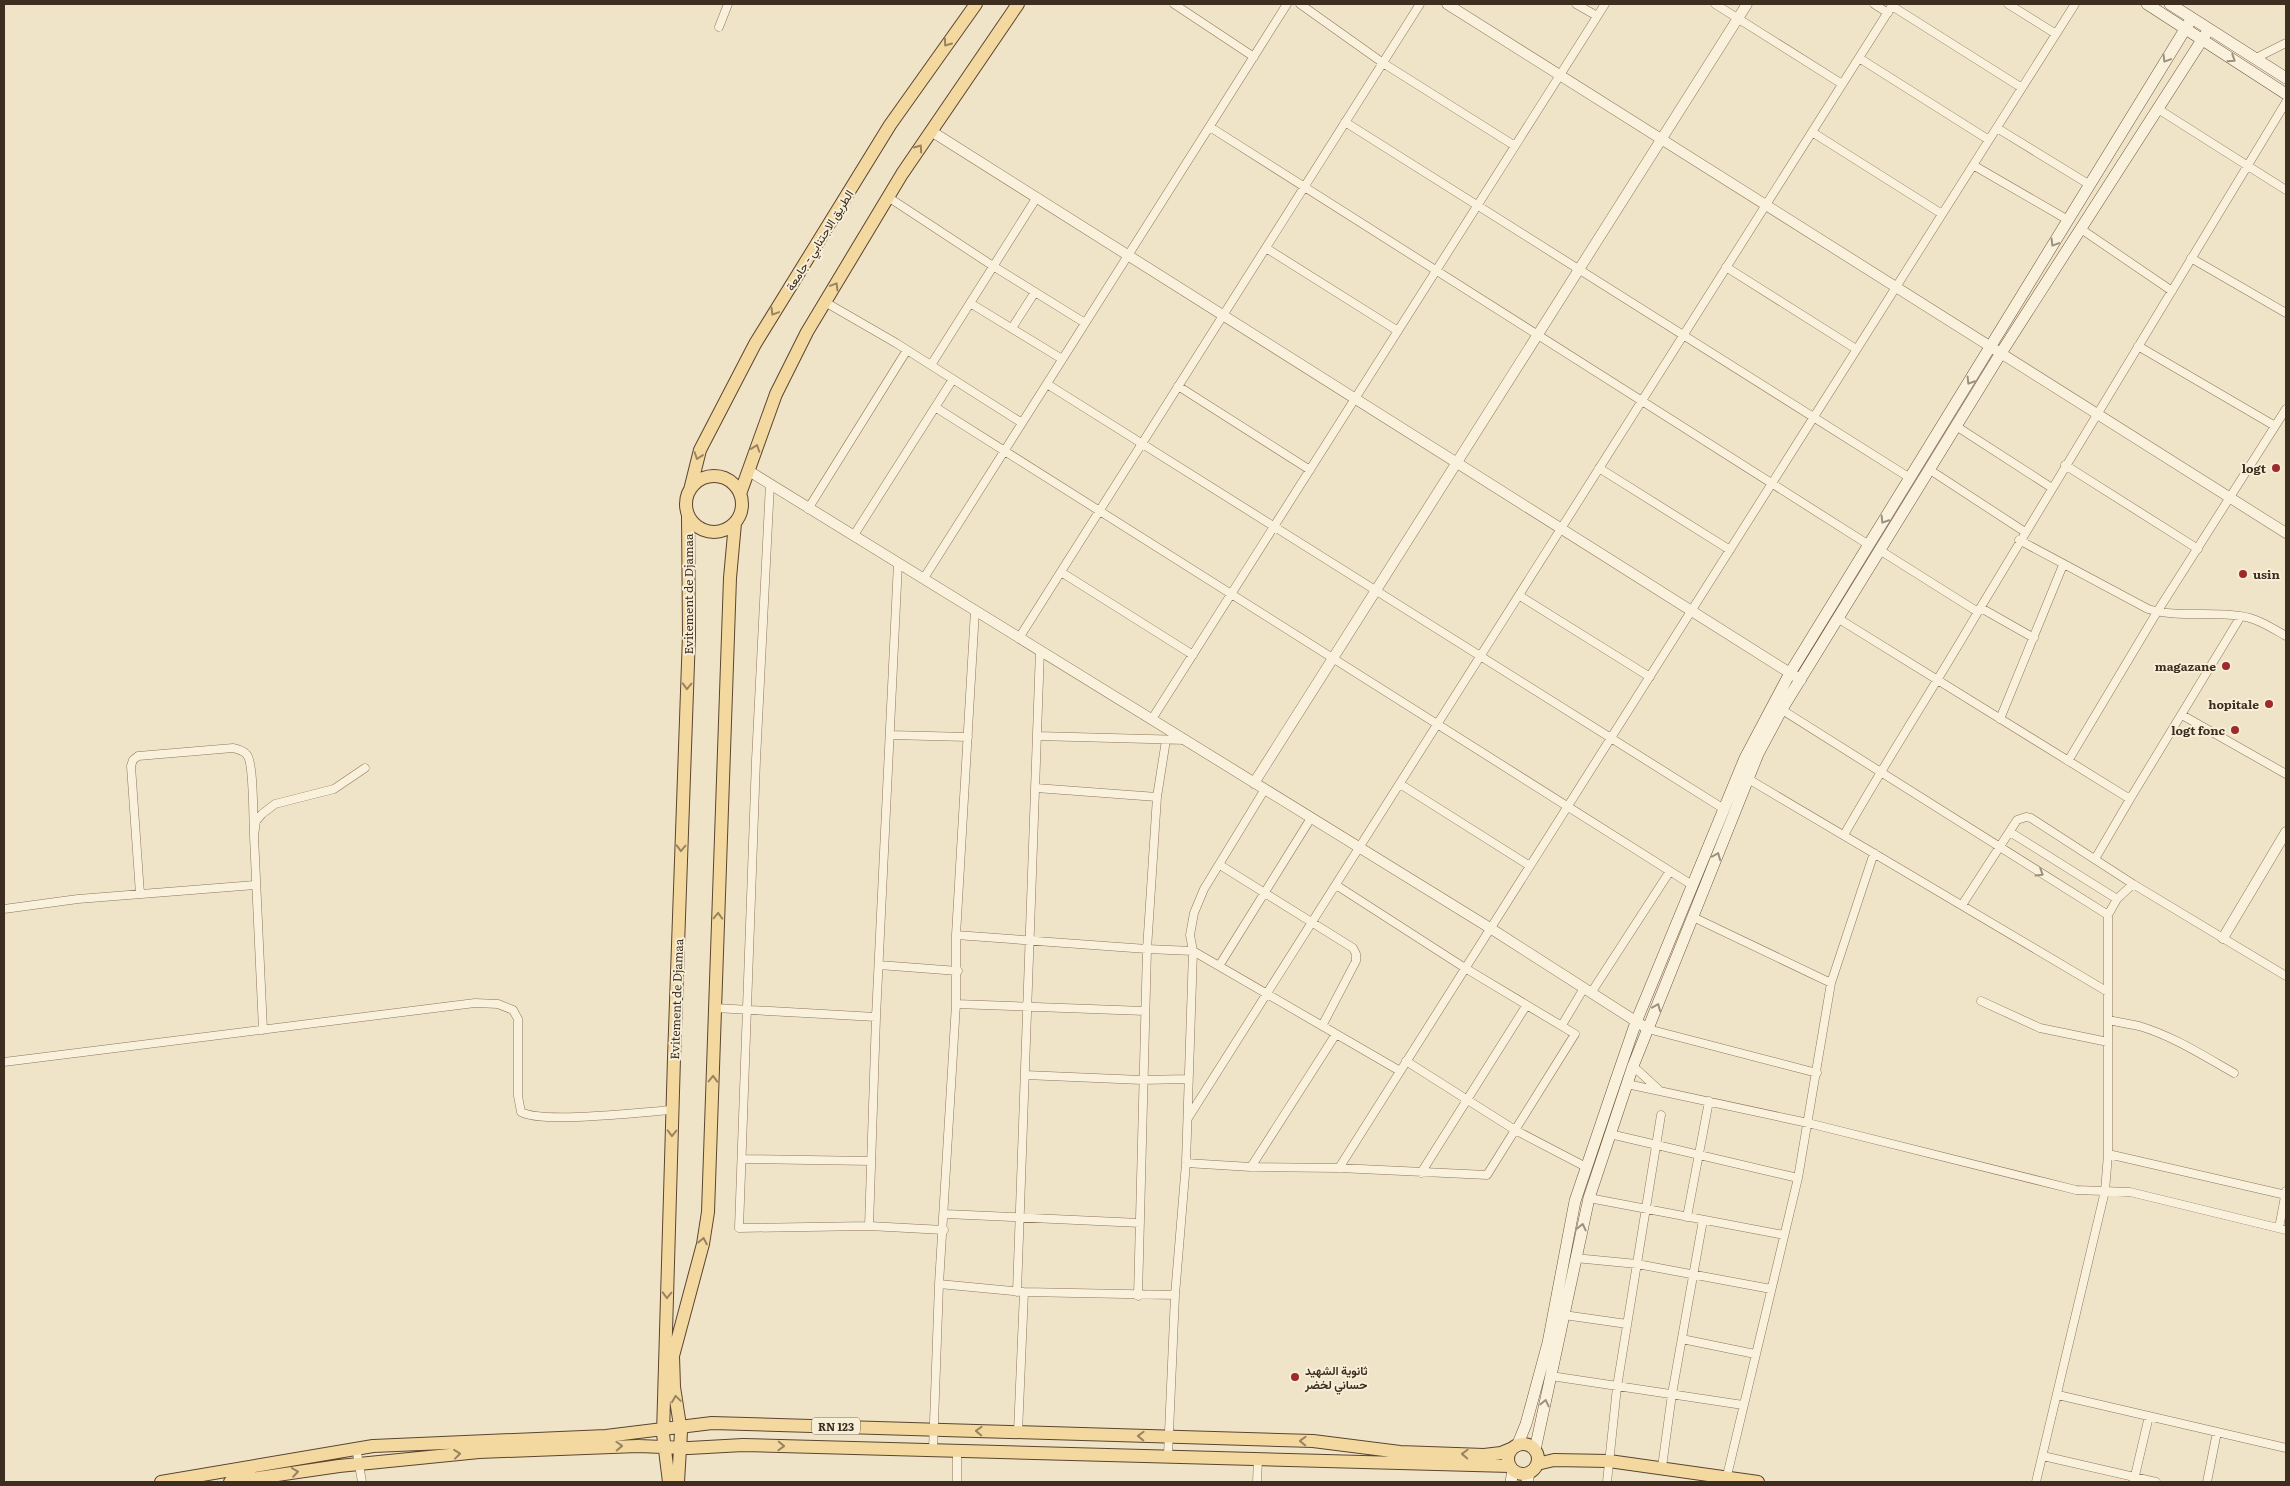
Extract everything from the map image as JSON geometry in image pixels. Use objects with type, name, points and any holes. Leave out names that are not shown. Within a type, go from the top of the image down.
[{"type":"main road","name":"الطريق الاجتنابي - جامعة","points":[[690,490],[700,450],[755,344],[885,133],[976,4]]},
{"type":"main road","points":[[740,494],[776,394],[807,332],[888,197],[1018,4]]},
{"type":"main road","points":[[2147,4],[2286,94]]},
{"type":"main road","points":[[2170,4],[2286,78]]},
{"type":"main road","points":[[1778,707],[1801,680],[1930,470],[2068,220],[2192,18]]},
{"type":"main road","points":[[1533,1465],[1575,1258],[1589,1198],[1610,1134],[1636,1022],[1724,809],[1758,754],[1790,673],[1910,478],[1996,350],[2081,230],[2209,29]]},
{"type":"main road","points":[[678,1482],[680,1427],[674,1388],[674,1356],[706,1228],[730,578],[735,523],[742,509],[740,494],[735,485],[726,479],[716,476],[706,477],[696,482],[690,490],[686,502],[688,515],[694,524],[704,530],[715,532],[726,530],[735,523]]},
{"type":"main road","name":"Evitement de Djamaa","points":[[669,1482],[664,1447],[664,1430],[672,1110],[689,618],[688,515]]},
{"type":"main road","points":[[1744,776],[1693,917],[1648,1029],[1633,1066],[1621,1082],[1586,1167],[1575,1201],[1548,1343],[1524,1429],[1508,1457],[1511,1473],[1518,1473],[1558,1452],[1606,1461],[1662,1467],[1726,1479],[1758,1482]]},
{"type":"main road","name":"RN 123","points":[[161,1482],[233,1471],[356,1448],[606,1436],[712,1423],[1320,1442],[1400,1452],[1484,1455],[1501,1453],[1515,1447]]},
{"type":"main road","name":"RN 123","points":[[230,1482],[359,1463],[505,1450],[680,1448],[743,1445],[1258,1458],[1511,1473]]},
{"type":"main road","points":[[1515,1447],[1525,1445],[1533,1465]]},
{"type":"street","points":[[719,27],[728,4]]},
{"type":"street","points":[[1174,4],[1254,57]]},
{"type":"street","points":[[924,578],[1287,4]]},
{"type":"street","points":[[1300,4],[1383,62],[1515,146]]},
{"type":"street","points":[[1019,638],[1420,4]]},
{"type":"street","points":[[1447,4],[2286,533]]},
{"type":"street","points":[[1576,4],[1597,16]]},
{"type":"street","points":[[1152,720],[1605,4]]},
{"type":"street","points":[[1715,4],[1842,84]]},
{"type":"street","points":[[1254,783],[1747,4]]},
{"type":"street","points":[[1874,4],[1891,8],[2022,88]]},
{"type":"street","points":[[2008,4],[2056,34]]},
{"type":"street","points":[[1339,1168],[2075,4]]},
{"type":"street","points":[[1188,1118],[1891,8]]},
{"type":"street","points":[[2256,58],[2286,43]]},
{"type":"street","points":[[1859,58],[1989,140]]},
{"type":"street","points":[[1844,835],[1936,679],[2286,102]]},
{"type":"street","points":[[2158,109],[2286,190]]},
{"type":"street","points":[[1345,122],[1910,478]]},
{"type":"street","points":[[1210,127],[1869,544]]},
{"type":"street","points":[[1997,128],[2090,185]]},
{"type":"street","points":[[931,131],[1801,680]]},
{"type":"street","points":[[1812,132],[1942,214]]},
{"type":"street","points":[[1973,165],[2068,220]]},
{"type":"street","points":[[888,197],[993,266],[1086,323]]},
{"type":"street","points":[[931,365],[1037,197]]},
{"type":"street","points":[[2081,230],[2172,291]]},
{"type":"street","points":[[1266,248],[1398,331]]},
{"type":"street","points":[[2192,258],[2286,313]]},
{"type":"street","points":[[1726,268],[1856,350]]},
{"type":"street","points":[[1012,328],[1035,292]]},
{"type":"street","points":[[825,302],[907,350],[1022,423]]},
{"type":"street","points":[[970,303],[1062,359]]},
{"type":"street","points":[[2138,346],[2275,426]]},
{"type":"street","points":[[808,509],[907,350]]},
{"type":"street","points":[[854,536],[953,379]]},
{"type":"street","points":[[1047,384],[1724,809]]},
{"type":"street","points":[[1178,386],[1310,470]]},
{"type":"street","points":[[935,407],[1692,885]]},
{"type":"street","points":[[2068,761],[2157,612],[2286,409]]},
{"type":"street","points":[[1956,426],[2052,488]]},
{"type":"street","points":[[2066,465],[2198,549]]},
{"type":"street","points":[[1599,468],[1730,550]]},
{"type":"street","points":[[1930,470],[2025,532]]},
{"type":"street","points":[[749,471],[1490,928],[1648,1029],[1816,1073]]},
{"type":"street","points":[[770,484],[756,760],[739,1228],[869,1226],[944,1230]]},
{"type":"street","points":[[2020,540],[2139,606],[2157,612],[2241,616],[2260,622],[2284,635],[2286,626]]},
{"type":"street","points":[[1881,551],[1979,610],[2034,638]]},
{"type":"street","points":[[869,1226],[878,965],[898,563]]},
{"type":"street","points":[[2000,719],[2063,565]]},
{"type":"street","points":[[1061,572],[1193,655]]},
{"type":"street","points":[[1520,596],[1650,677]]},
{"type":"street","points":[[933,1450],[939,1284],[945,1214],[958,971],[956,935],[975,610]]},
{"type":"street","points":[[2095,859],[2241,616]]},
{"type":"street","points":[[1839,619],[2130,799]]},
{"type":"street","points":[[1018,1432],[1021,1292],[1020,1219],[1040,650]]},
{"type":"street","points":[[1778,707],[2108,915]]},
{"type":"street","points":[[2182,715],[2286,774]]},
{"type":"street","points":[[890,735],[968,737]]},
{"type":"street","points":[[1037,736],[1186,740]]},
{"type":"street","points":[[1138,1296],[1142,1080],[1147,950],[1157,797],[1166,740]]},
{"type":"street","points":[[140,894],[131,766],[133,760],[138,756],[233,748],[248,755],[251,767],[263,1030]]},
{"type":"street","points":[[254,836],[256,821],[275,804],[334,788],[365,768]]},
{"type":"street","points":[[1744,776],[2108,992]]},
{"type":"street","points":[[1400,784],[1530,866]]},
{"type":"street","points":[[1036,788],[1157,797]]},
{"type":"street","points":[[1168,1455],[1175,1295],[1188,1118],[1193,951],[1190,935],[1194,913],[1204,889],[1265,789]]},
{"type":"street","points":[[1219,966],[1311,818]]},
{"type":"street","points":[[1962,905],[1999,847],[2021,818],[2031,818],[2133,884],[2286,976]]},
{"type":"street","points":[[2010,832],[2117,899]]},
{"type":"street","points":[[2223,938],[2286,832]]},
{"type":"street","points":[[1726,1479],[1798,1178],[1831,983],[1874,853]]},
{"type":"street","points":[[1220,865],[1353,948],[1356,954],[1352,970],[1322,1026]]},
{"type":"street","points":[[1562,1026],[1670,871]]},
{"type":"street","points":[[1186,1163],[1487,1175],[1575,1034],[1465,968],[1336,884]]},
{"type":"street","points":[[2036,1482],[2105,1190],[2108,1154],[2108,915],[2117,899],[2133,884]]},
{"type":"street","points":[[4,900],[4,909],[78,898],[255,885]]},
{"type":"street","points":[[1693,917],[1831,983]]},
{"type":"street","points":[[956,935],[1147,950],[1193,951],[1400,1071]]},
{"type":"street","points":[[878,965],[958,971]]},
{"type":"street","points":[[1981,1001],[2054,1032],[2108,1042]]},
{"type":"street","points":[[4,1062],[475,1003],[498,1004],[513,1010],[518,1019],[518,1096],[521,1112],[529,1116],[570,1117],[672,1110]]},
{"type":"street","points":[[956,1004],[1144,1011]]},
{"type":"street","points":[[1421,1173],[1526,1006]]},
{"type":"street","points":[[715,1008],[876,1017]]},
{"type":"street","points":[[2108,1020],[2139,1026],[2161,1035],[2234,1073]]},
{"type":"street","points":[[1251,1167],[1336,1034]]},
{"type":"street","points":[[1406,1061],[1515,1130],[1586,1167]]},
{"type":"street","points":[[1633,1066],[1660,1090]]},
{"type":"street","points":[[1025,1075],[1142,1080],[1188,1079]]},
{"type":"street","points":[[1621,1082],[1808,1123],[2076,1190],[2130,1192],[2283,1229],[2286,1193],[2108,1154]]},
{"type":"street","points":[[1687,1216],[1709,1101]]},
{"type":"street","points":[[1606,1482],[1606,1461],[1617,1387],[1661,1115]]},
{"type":"street","points":[[1610,1134],[1656,1147],[1798,1178]]},
{"type":"street","points":[[742,1159],[871,1161]]},
{"type":"street","points":[[1589,1198],[1784,1235]]},
{"type":"street","points":[[945,1214],[1020,1219],[1140,1223]]},
{"type":"street","points":[[1662,1467],[1672,1394],[1703,1220]]},
{"type":"street","points":[[1575,1258],[1637,1264],[1771,1289]]},
{"type":"street","points":[[939,1284],[1021,1292],[1138,1296],[1175,1295]]},
{"type":"street","points":[[1564,1315],[1627,1324]]},
{"type":"street","points":[[1682,1340],[1755,1354]]},
{"type":"street","points":[[1550,1376],[1743,1405]]},
{"type":"street","points":[[2058,1395],[2286,1448]]},
{"type":"street","points":[[2135,1480],[2149,1416]]},
{"type":"street","points":[[2206,1482],[2217,1432]]},
{"type":"street","points":[[356,1448],[362,1482]]},
{"type":"street","points":[[957,1450],[957,1482]]},
{"type":"street","points":[[2043,1456],[2135,1480],[2156,1482]]},
{"type":"street","points":[[1257,1482],[1258,1458]]},
{"type":"place","name":"logt","points":[[2276,468]]},
{"type":"place","name":"usin","points":[[2243,574]]},
{"type":"place","name":"magazane","points":[[2226,666]]},
{"type":"place","name":"hopitale","points":[[2269,704]]},
{"type":"place","name":"logt fonc","points":[[2235,730]]},
{"type":"place","name":"ثانوية الشهيد حساني لخضر","points":[[1295,1377]]}]
